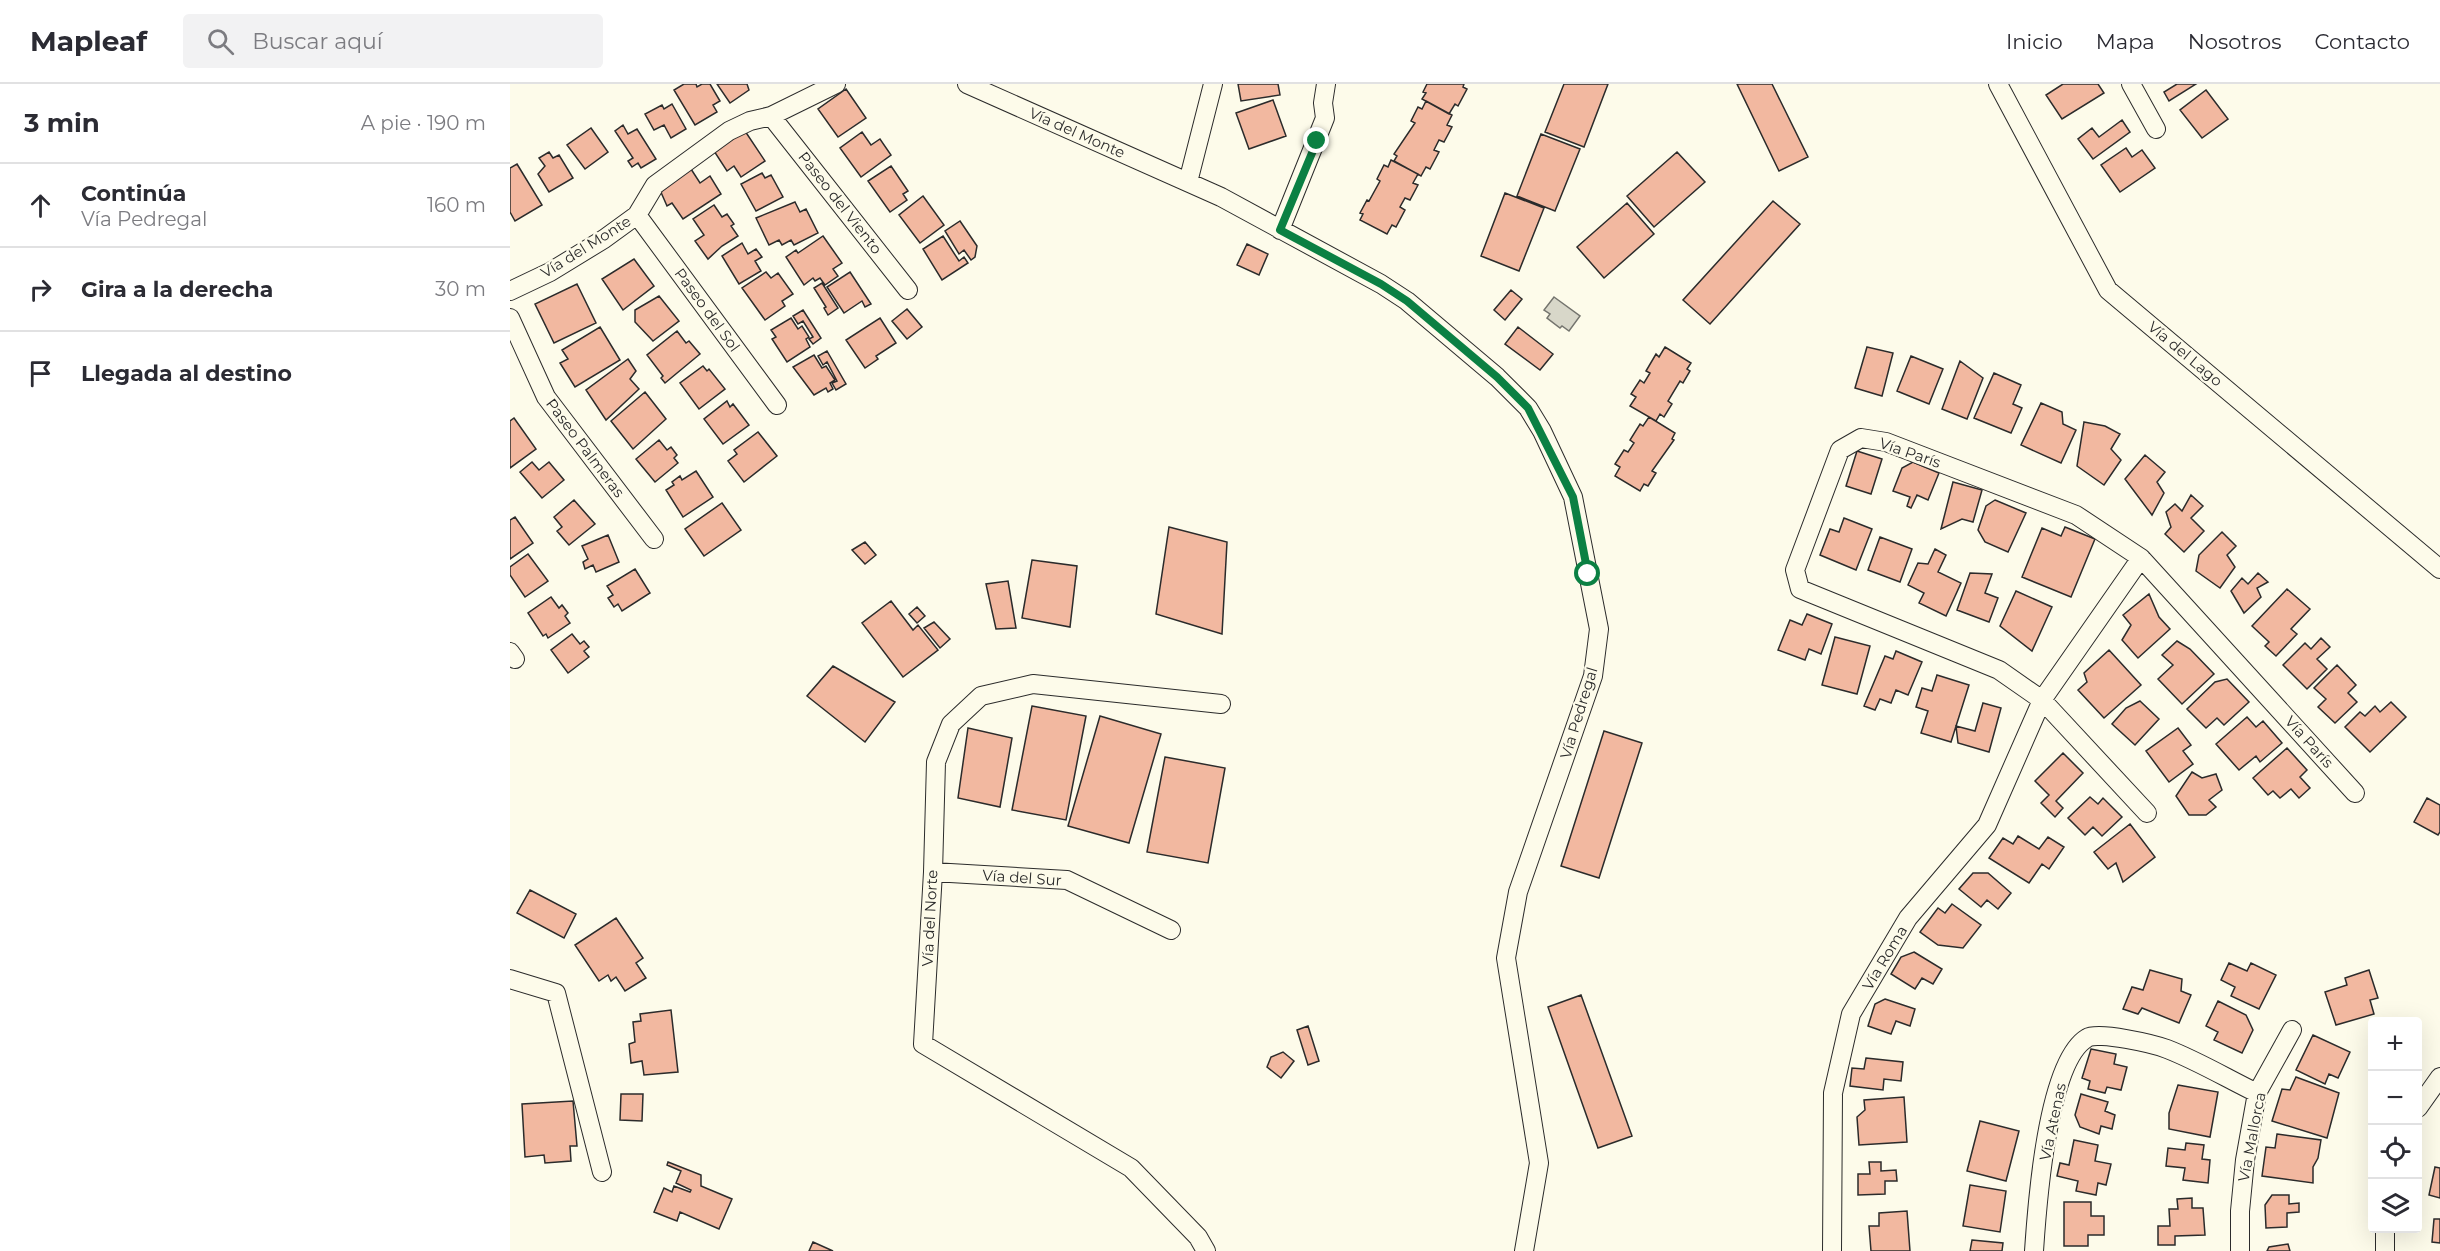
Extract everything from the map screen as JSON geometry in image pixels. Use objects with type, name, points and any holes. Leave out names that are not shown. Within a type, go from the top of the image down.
[{"type":"street","name":"Vía del Monte","points":[[510,291],[550,272],[604,239],[637,215],[655,185],[729,131],[750,121],[771,116],[837,84]]},
{"type":"street","name":"Vía del Monte","points":[[967,84],[1188,182]]},
{"type":"street","points":[[1188,182],[1213,84]]},
{"type":"street","points":[[1280,230],[1325,118],[1323,103],[1326,84]]},
{"type":"street","name":"Vía del Lago","points":[[1998,84],[2108,290],[2440,569]]},
{"type":"street","points":[[2131,84],[2156,129]]},
{"type":"street","name":"Paseo del Viento","points":[[771,116],[908,290]]},
{"type":"street","name":"Vía Pedregal","points":[[1188,182],[1381,284],[1407,301],[1497,377],[1528,408],[1573,497],[1599,629],[1593,676],[1518,892],[1506,958],[1539,1163],[1524,1251]]},
{"type":"street","name":"Paseo del Sol","points":[[637,215],[777,405]]},
{"type":"street","name":"Paseo Palmeras","points":[[510,318],[546,397],[654,539]]},
{"type":"street","name":"Vía París","points":[[2147,813],[2042,700],[2000,670],[1800,589],[1795,570],[1840,450],[1861,438],[1886,442],[2076,515],[2141,558],[2355,793]]},
{"type":"street","name":"Vía Roma","points":[[1832,1251],[1833,1093],[1851,1014],[1908,918],[1987,825],[2042,700],[2141,558]]},
{"type":"street","name":"Vía del Norte","points":[[1206,1251],[1198,1237],[1131,1168],[923,1044],[933,872],[936,762],[951,724],[981,696],[1033,684],[1221,704]]},
{"type":"street","name":"Vía del Sur","points":[[933,872],[1067,880],[1171,930]]},
{"type":"street","points":[[510,979],[556,993],[602,1172]]},
{"type":"street","name":"Vía Mallorca","points":[[2240,1251],[2240,1210],[2245,1160],[2257,1093],[2292,1030]]},
{"type":"street","name":"Vía Atenas","points":[[2034,1251],[2044,1158],[2057,1087],[2074,1052],[2088,1037],[2103,1036],[2166,1048],[2257,1093]]},
{"type":"street","points":[[2422,1102],[2440,1077]]},
{"type":"street","points":[[2385,1233],[2385,1251]]},
{"type":"shaded area","points":[[1554,297],[1580,316],[1569,331],[1562,326],[1560,328],[1547,318],[1550,314],[1544,310]]},
{"type":"building","points":[[684,84],[696,84],[697,87],[710,84],[720,101],[713,105],[717,112],[695,125],[674,90]]},
{"type":"building","points":[[717,84],[747,84],[749,90],[730,103]]},
{"type":"building","points":[[1238,84],[1278,84],[1280,95],[1241,101]]},
{"type":"building","points":[[1427,84],[1464,84],[1463,87],[1467,89],[1458,106],[1455,104],[1449,114],[1422,99],[1426,93],[1423,92]]},
{"type":"building","points":[[1564,84],[1608,84],[1584,147],[1545,132]]},
{"type":"building","points":[[1737,84],[1772,84],[1808,157],[1779,171]]},
{"type":"building","points":[[2063,84],[2098,84],[2104,93],[2062,119],[2046,95]]},
{"type":"building","points":[[2177,84],[2196,84],[2169,101],[2164,92]]},
{"type":"building","points":[[846,89],[866,118],[838,137],[818,109]]},
{"type":"building","points":[[2206,90],[2228,119],[2202,138],[2180,110]]},
{"type":"building","points":[[1273,100],[1286,136],[1249,149],[1236,113]]},
{"type":"building","points":[[1426,101],[1452,115],[1447,125],[1452,127],[1444,142],[1439,140],[1434,150],[1439,152],[1430,169],[1426,167],[1421,176],[1394,161],[1397,156],[1394,154],[1415,123],[1411,121],[1418,107],[1422,109]]},
{"type":"building","points":[[672,104],[686,129],[671,138],[664,125],[654,130],[645,114],[662,105],[664,109]]},
{"type":"building","points":[[2122,120],[2130,132],[2093,159],[2078,139],[2092,128],[2099,137]]},
{"type":"building","points":[[623,125],[628,134],[637,129],[656,159],[641,168],[638,163],[632,167],[628,161],[633,158],[615,131]]},
{"type":"building","points":[[591,128],[608,152],[585,169],[567,145]]},
{"type":"building","points":[[745,131],[765,161],[741,177],[734,166],[727,171],[714,151]]},
{"type":"building","points":[[862,132],[871,145],[880,139],[891,155],[861,177],[840,148]]},
{"type":"building","points":[[1541,134],[1580,149],[1555,211],[1517,196]]},
{"type":"building","points":[[2126,148],[2132,157],[2142,150],[2155,168],[2120,192],[2101,165]]},
{"type":"building","points":[[549,152],[553,158],[559,155],[573,178],[549,192],[538,174],[545,166],[539,158]]},
{"type":"building","points":[[1677,152],[1705,182],[1654,227],[1627,196]]},
{"type":"building","points":[[1391,160],[1418,174],[1413,183],[1418,185],[1410,200],[1405,198],[1400,207],[1405,210],[1396,227],[1392,225],[1387,234],[1360,220],[1363,214],[1360,213],[1380,181],[1377,179],[1384,165],[1388,167]]},
{"type":"building","points":[[517,164],[542,205],[515,221],[510,212],[510,168]]},
{"type":"building","points":[[891,166],[908,191],[903,194],[907,200],[890,212],[868,181]]},
{"type":"building","points":[[691,169],[700,183],[710,176],[721,194],[683,219],[672,203],[667,206],[660,190]]},
{"type":"building","points":[[762,173],[765,178],[771,175],[783,197],[756,211],[741,184]]},
{"type":"building","points":[[1505,193],[1544,208],[1519,271],[1481,256]]},
{"type":"building","points":[[923,196],[944,225],[920,243],[899,215]]},
{"type":"building","points":[[1773,201],[1800,224],[1710,324],[1683,300]]},
{"type":"building","points":[[795,202],[800,212],[806,209],[818,233],[794,245],[791,240],[782,245],[779,240],[769,245],[756,218]]},
{"type":"building","points":[[1627,203],[1654,234],[1604,278],[1577,247]]},
{"type":"building","points":[[714,205],[722,217],[727,214],[738,236],[708,259],[695,241],[704,235],[693,219]]},
{"type":"building","points":[[960,221],[977,246],[975,257],[971,260],[964,250],[959,254],[945,231]]},
{"type":"building","points":[[823,236],[842,263],[833,269],[838,276],[825,285],[820,278],[815,281],[813,278],[804,285],[786,257],[796,250],[798,253]]},
{"type":"building","points":[[943,236],[959,261],[964,257],[968,263],[942,280],[923,249]]},
{"type":"building","points":[[742,243],[748,254],[756,249],[762,257],[755,261],[761,271],[739,284],[722,256]]},
{"type":"building","points":[[1247,244],[1268,254],[1259,275],[1237,265]]},
{"type":"building","points":[[634,259],[654,286],[623,310],[602,279]]},
{"type":"building","points":[[766,272],[771,278],[778,273],[793,294],[782,301],[785,306],[765,320],[742,288]]},
{"type":"building","points":[[850,272],[871,304],[865,307],[862,301],[844,313],[827,287]]},
{"type":"building","points":[[822,283],[838,308],[828,315],[824,308],[826,307],[814,288]]},
{"type":"building","points":[[577,284],[596,323],[554,343],[535,304]]},
{"type":"building","points":[[1511,290],[1522,299],[1505,320],[1494,310]]},
{"type":"building","points":[[659,296],[679,321],[653,341],[635,322],[635,310]]},
{"type":"building","points":[[907,309],[922,327],[907,339],[892,321]]},
{"type":"building","points":[[803,310],[821,338],[813,344],[809,339],[813,337],[803,321],[798,324],[793,316]]},
{"type":"building","points":[[791,318],[798,329],[802,326],[809,337],[806,339],[810,347],[787,362],[772,339],[776,337],[771,330]]},
{"type":"building","points":[[880,318],[896,343],[876,356],[878,359],[865,368],[846,340]]},
{"type":"building","points":[[600,327],[620,360],[575,387],[560,363],[568,359],[562,350]]},
{"type":"building","points":[[1518,327],[1553,354],[1540,370],[1505,344]]},
{"type":"building","points":[[677,331],[686,343],[689,341],[700,354],[665,383],[661,378],[663,376],[647,355]]},
{"type":"building","points":[[1665,347],[1691,363],[1687,369],[1690,371],[1683,383],[1680,381],[1668,401],[1672,404],[1664,417],[1660,414],[1656,421],[1630,406],[1636,397],[1631,394],[1640,380],[1644,383],[1650,373],[1646,371],[1656,354],[1659,357]]},
{"type":"building","points":[[1867,347],[1893,353],[1882,396],[1855,388]]},
{"type":"building","points":[[827,351],[846,384],[836,390],[832,383],[837,381],[827,362],[823,365],[818,356]]},
{"type":"building","points":[[814,355],[822,368],[826,366],[835,380],[830,383],[833,389],[828,392],[826,388],[814,395],[793,367]]},
{"type":"building","points":[[1911,356],[1943,369],[1929,404],[1897,391]]},
{"type":"building","points":[[628,359],[636,371],[630,379],[639,389],[606,420],[586,390]]},
{"type":"building","points":[[1960,361],[1983,378],[1967,419],[1942,409]]},
{"type":"building","points":[[703,366],[707,371],[709,369],[725,389],[699,409],[680,383]]},
{"type":"building","points":[[1994,373],[2021,385],[2013,404],[2022,408],[2011,433],[1974,418]]},
{"type":"building","points":[[645,392],[666,419],[633,449],[611,421]]},
{"type":"building","points":[[727,401],[730,407],[733,404],[749,425],[723,444],[704,419]]},
{"type":"building","points":[[2041,403],[2062,412],[2063,424],[2076,430],[2061,463],[2021,445]]},
{"type":"building","points":[[1649,417],[1675,433],[1672,439],[1674,440],[1652,471],[1656,473],[1648,486],[1644,484],[1640,491],[1615,476],[1620,467],[1615,464],[1624,450],[1628,452],[1634,443],[1630,440],[1640,424],[1643,426]]},
{"type":"building","points":[[514,418],[536,449],[510,468],[510,421]]},
{"type":"building","points":[[2084,422],[2105,426],[2120,434],[2111,449],[2121,460],[2104,485],[2077,466]]},
{"type":"building","points":[[758,432],[777,456],[744,482],[728,461],[737,454],[734,450]]},
{"type":"building","points":[[659,440],[667,450],[671,447],[677,455],[674,458],[678,463],[655,482],[636,459]]},
{"type":"building","points":[[1857,451],[1882,459],[1871,494],[1846,486]]},
{"type":"building","points":[[2145,455],[2165,472],[2157,482],[2164,493],[2152,515],[2125,479]]},
{"type":"building","points":[[532,462],[539,470],[549,462],[564,480],[542,498],[520,472]]},
{"type":"building","points":[[1913,462],[1939,473],[1928,500],[1917,495],[1911,508],[1907,506],[1910,497],[1893,491],[1902,468]]},
{"type":"building","points":[[696,471],[713,497],[683,517],[666,490],[674,485],[672,482],[680,476],[682,480]]},
{"type":"building","points":[[1953,482],[1982,490],[1973,522],[1962,519],[1941,529]]},
{"type":"building","points":[[2191,495],[2203,506],[2191,518],[2204,531],[2184,552],[2165,534],[2171,527],[2166,512],[2175,504],[2182,511]]},
{"type":"building","points":[[574,500],[595,524],[569,545],[557,531],[562,527],[554,517]]},
{"type":"building","points":[[1995,500],[2026,513],[2008,552],[1985,542],[1978,530],[1986,506]]},
{"type":"building","points":[[722,503],[741,530],[704,556],[685,529]]},
{"type":"building","points":[[515,517],[533,543],[510,559],[510,520]]},
{"type":"building","points":[[1844,518],[1872,529],[1856,570],[1820,555],[1830,529],[1839,532]]},
{"type":"building","points":[[1169,527],[1227,542],[1222,634],[1156,614]]},
{"type":"building","points":[[2065,527],[2095,539],[2071,597],[2022,577],[2042,528],[2061,536]]},
{"type":"building","points":[[2222,532],[2236,546],[2227,555],[2235,567],[2220,588],[2196,571],[2199,555]]},
{"type":"building","points":[[608,535],[619,562],[596,572],[593,565],[585,569],[583,562],[588,559],[582,546]]},
{"type":"building","points":[[1880,537],[1912,549],[1900,582],[1868,570]]},
{"type":"building","points":[[865,542],[876,555],[865,564],[852,550]]},
{"type":"building","points":[[1935,549],[1946,555],[1938,572],[1961,583],[1946,616],[1919,603],[1924,593],[1908,585],[1918,563],[1928,564]]},
{"type":"building","points":[[528,554],[548,581],[525,597],[510,575],[510,567]]},
{"type":"building","points":[[1032,560],[1077,566],[1070,627],[1022,618]]},
{"type":"building","points":[[635,569],[650,593],[622,611],[618,604],[614,607],[608,598],[613,595],[607,586]]},
{"type":"building","points":[[1970,573],[1992,574],[1985,593],[1998,598],[1989,622],[1957,610]]},
{"type":"building","points":[[2258,573],[2268,582],[2257,588],[2261,597],[2244,613],[2231,591],[2242,578],[2248,584]]},
{"type":"building","points":[[1008,581],[1016,628],[996,629],[986,584]]},
{"type":"building","points":[[2287,589],[2310,609],[2291,629],[2297,634],[2276,656],[2265,646],[2269,642],[2252,626]]},
{"type":"building","points":[[2016,591],[2052,607],[2032,651],[2000,626]]},
{"type":"building","points":[[2149,594],[2159,617],[2170,629],[2138,658],[2122,640],[2131,625],[2123,615]]},
{"type":"building","points":[[551,597],[559,608],[562,605],[568,613],[565,616],[570,623],[548,638],[546,634],[543,636],[528,613]]},
{"type":"building","points":[[891,601],[913,630],[918,625],[938,650],[903,677],[862,623]]},
{"type":"building","points":[[917,607],[925,616],[917,623],[909,614]]},
{"type":"building","points":[[1807,614],[1832,624],[1821,654],[1809,649],[1805,660],[1778,650],[1790,620],[1802,625]]},
{"type":"building","points":[[934,622],[950,639],[940,648],[924,628]]},
{"type":"building","points":[[572,634],[580,644],[584,641],[589,647],[584,651],[589,657],[568,673],[551,650]]},
{"type":"building","points":[[1835,637],[1870,646],[1857,694],[1822,685]]},
{"type":"building","points":[[2321,638],[2330,647],[2317,659],[2327,669],[2307,689],[2283,665],[2305,643],[2311,649]]},
{"type":"building","points":[[2177,641],[2190,649],[2214,674],[2182,704],[2158,679],[2173,665],[2162,655]]},
{"type":"building","points":[[2109,650],[2141,685],[2104,718],[2078,690],[2087,682],[2084,673]]},
{"type":"building","points":[[1896,651],[1922,662],[1908,695],[1896,690],[1891,703],[1880,699],[1875,710],[1864,706],[1885,656],[1893,659]]},
{"type":"building","points":[[2337,665],[2356,685],[2348,693],[2357,702],[2335,723],[2318,707],[2326,699],[2314,688]]},
{"type":"building","points":[[833,666],[895,702],[865,742],[807,696]]},
{"type":"building","points":[[1937,675],[1969,685],[1951,742],[1921,733],[1928,711],[1916,707],[1922,688],[1932,691]]},
{"type":"building","points":[[2227,679],[2249,702],[2224,725],[2217,718],[2206,728],[2187,709],[2215,682]]},
{"type":"building","points":[[2140,701],[2159,719],[2135,745],[2112,724],[2126,708]]},
{"type":"building","points":[[2391,702],[2406,717],[2370,752],[2345,727],[2360,712],[2365,716],[2375,706],[2380,712]]},
{"type":"building","points":[[1983,703],[2001,708],[1989,752],[1958,743],[1956,726],[1975,731]]},
{"type":"building","points":[[1032,706],[1086,716],[1066,820],[1012,810]]},
{"type":"building","points":[[1100,716],[1161,734],[1129,843],[1068,826]]},
{"type":"building","points":[[2247,717],[2256,727],[2263,721],[2282,743],[2260,762],[2256,756],[2239,770],[2216,744]]},
{"type":"building","points":[[968,728],[1012,738],[1000,807],[958,798]]},
{"type":"building","points":[[2178,728],[2191,745],[2183,751],[2193,764],[2169,782],[2146,751]]},
{"type":"building","points":[[1604,731],[1642,743],[1599,878],[1561,866]]},
{"type":"building","points":[[2287,748],[2307,770],[2300,777],[2310,788],[2299,798],[2291,789],[2280,798],[2273,791],[2268,795],[2253,778]]},
{"type":"building","points":[[2063,753],[2083,773],[2056,801],[2063,808],[2055,817],[2041,803],[2049,795],[2035,781]]},
{"type":"building","points":[[1165,757],[1225,768],[1208,863],[1147,852]]},
{"type":"building","points":[[2192,772],[2202,778],[2216,774],[2222,790],[2209,800],[2216,807],[2206,815],[2189,815],[2176,796]]},
{"type":"building","points":[[2090,797],[2098,804],[2103,798],[2122,817],[2102,836],[2093,827],[2085,835],[2068,818]]},
{"type":"building","points":[[2427,798],[2440,805],[2438,835],[2414,822]]},
{"type":"building","points":[[2130,824],[2155,857],[2123,882],[2116,863],[2108,869],[2094,852]]},
{"type":"building","points":[[2018,836],[2039,849],[2048,837],[2064,847],[2049,869],[2042,864],[2029,883],[1989,858],[2003,838],[2013,844]]},
{"type":"building","points":[[1973,873],[1988,873],[2011,893],[1998,909],[1987,900],[1981,907],[1959,889]]},
{"type":"building","points":[[530,890],[576,914],[564,938],[517,913]]},
{"type":"building","points":[[1952,904],[1981,925],[1963,948],[1938,945],[1920,932],[1938,908],[1945,913]]},
{"type":"building","points":[[616,918],[643,958],[636,963],[646,978],[625,991],[616,977],[611,981],[608,975],[599,981],[575,945]]},
{"type":"building","points":[[1914,952],[1942,969],[1933,984],[1922,978],[1915,989],[1891,974],[1901,957]]},
{"type":"building","points":[[2229,963],[2247,971],[2251,963],[2276,975],[2259,1009],[2231,996],[2235,987],[2221,980]]},
{"type":"building","points":[[2150,970],[2182,979],[2181,991],[2191,995],[2179,1023],[2142,1008],[2138,1014],[2123,1009],[2132,987],[2143,990]]},
{"type":"building","points":[[2369,970],[2378,998],[2370,1000],[2374,1014],[2336,1025],[2325,992],[2347,985],[2345,978]]},
{"type":"building","points":[[1581,995],[1632,1136],[1598,1148],[1548,1007]]},
{"type":"building","points":[[1885,999],[1915,1009],[1910,1026],[1896,1021],[1891,1034],[1868,1026],[1875,1004]]},
{"type":"building","points":[[2218,1001],[2246,1015],[2253,1030],[2242,1053],[2214,1040],[2218,1032],[2206,1026]]},
{"type":"building","points":[[671,1010],[678,1072],[644,1075],[642,1061],[631,1063],[629,1044],[635,1042],[633,1022],[641,1021],[640,1014]]},
{"type":"building","points":[[1308,1026],[1319,1061],[1308,1065],[1297,1030]]},
{"type":"building","points":[[2313,1035],[2350,1052],[2338,1078],[2329,1074],[2325,1084],[2296,1070]]},
{"type":"building","points":[[2091,1049],[2116,1054],[2114,1064],[2127,1067],[2121,1090],[2107,1087],[2105,1093],[2088,1089],[2090,1081],[2082,1078]]},
{"type":"building","points":[[1283,1052],[1294,1061],[1281,1078],[1267,1067],[1271,1057]]},
{"type":"building","points":[[1866,1058],[1903,1062],[1901,1081],[1884,1079],[1883,1090],[1850,1086],[1852,1068],[1864,1069]]},
{"type":"building","points":[[2296,1077],[2339,1093],[2327,1138],[2272,1121],[2282,1089],[2290,1090]]},
{"type":"building","points":[[2178,1085],[2218,1092],[2210,1137],[2169,1129],[2169,1113]]},
{"type":"building","points":[[621,1094],[643,1094],[642,1121],[620,1120]]},
{"type":"building","points":[[2081,1094],[2108,1102],[2105,1111],[2115,1115],[2112,1129],[2101,1126],[2099,1134],[2080,1127],[2075,1115]]},
{"type":"building","points":[[1904,1097],[1907,1142],[1859,1145],[1857,1117],[1865,1110],[1864,1100]]},
{"type":"building","points":[[573,1101],[577,1146],[570,1146],[571,1161],[545,1163],[544,1155],[525,1157],[522,1104]]},
{"type":"building","points":[[1980,1121],[2019,1131],[2006,1181],[1967,1171]]},
{"type":"building","points":[[2277,1134],[2321,1140],[2318,1158],[2313,1167],[2313,1183],[2262,1176],[2266,1147],[2275,1148]]},
{"type":"building","points":[[2074,1140],[2098,1145],[2095,1161],[2111,1164],[2106,1185],[2098,1183],[2096,1195],[2076,1191],[2078,1181],[2057,1176],[2060,1163],[2069,1165]]},
{"type":"building","points":[[2186,1143],[2204,1145],[2202,1159],[2210,1160],[2208,1183],[2183,1180],[2185,1168],[2166,1166],[2168,1148],[2185,1150]]},
{"type":"building","points":[[668,1162],[701,1175],[701,1186],[732,1199],[719,1229],[680,1212],[677,1221],[654,1212],[664,1188],[672,1192],[674,1186],[690,1192],[691,1190],[676,1183],[681,1171],[667,1165]]},
{"type":"building","points":[[1869,1162],[1881,1162],[1881,1171],[1896,1170],[1897,1181],[1885,1181],[1885,1194],[1858,1195],[1858,1174],[1870,1174]]},
{"type":"building","points":[[2435,1167],[2440,1168],[2440,1198],[2429,1195]]},
{"type":"building","points":[[1970,1185],[2006,1191],[2000,1232],[1963,1226]]},
{"type":"building","points":[[2272,1195],[2289,1195],[2289,1204],[2299,1203],[2299,1212],[2287,1213],[2287,1227],[2266,1228],[2265,1205]]},
{"type":"building","points":[[2192,1198],[2192,1208],[2203,1208],[2205,1235],[2175,1236],[2175,1245],[2158,1245],[2158,1226],[2170,1226],[2169,1209],[2178,1209],[2177,1199]]},
{"type":"building","points":[[2064,1202],[2091,1202],[2091,1216],[2104,1216],[2104,1235],[2088,1235],[2088,1246],[2064,1246]]},
{"type":"building","points":[[1907,1211],[1910,1251],[1871,1251],[1869,1226],[1879,1226],[1879,1213]]},
{"type":"building","points":[[2434,1219],[2440,1219],[2440,1243],[2432,1242]]},
{"type":"building","points":[[1972,1240],[2003,1243],[2002,1251],[1970,1251]]},
{"type":"building","points":[[813,1242],[833,1251],[809,1251]]},
{"type":"building","points":[[2288,1244],[2290,1251],[2267,1251],[2269,1247]]},
{"type":"route","points":[[1317,141],[1280,230],[1381,284],[1407,301],[1497,377],[1528,408],[1542,431],[1573,497],[1588,574]]}]
